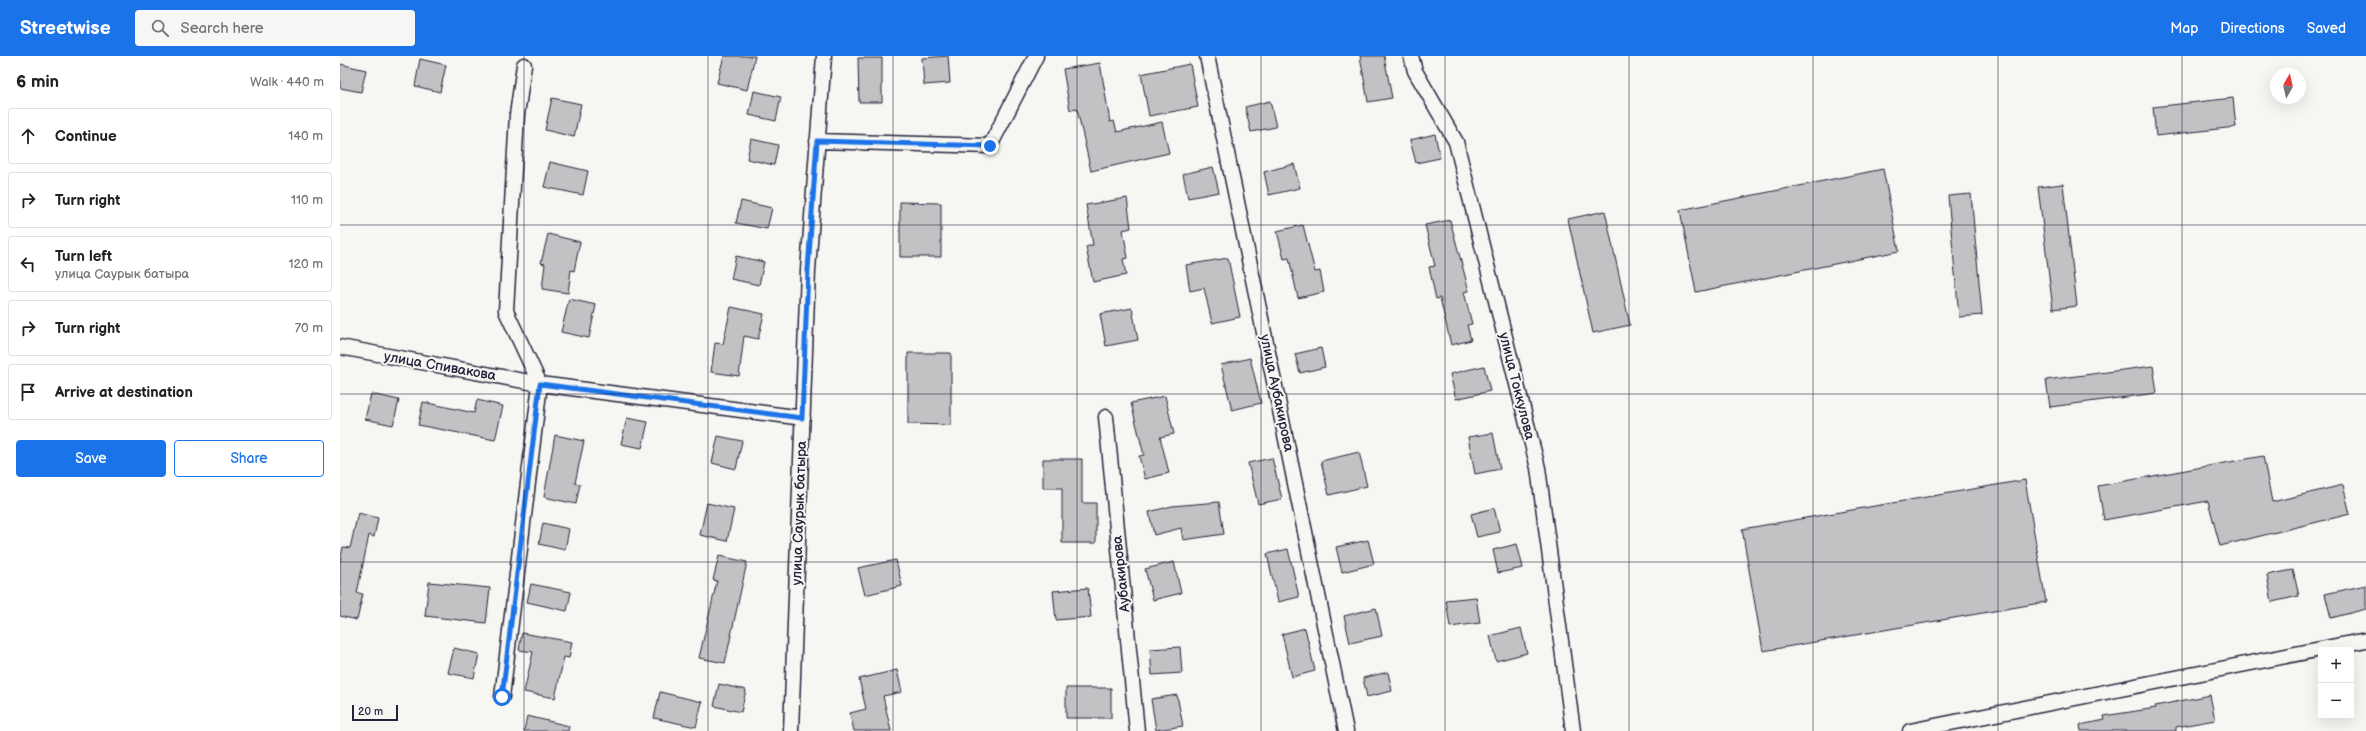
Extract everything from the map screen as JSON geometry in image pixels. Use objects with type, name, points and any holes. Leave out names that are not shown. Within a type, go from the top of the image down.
[{"type":"street","name":"улица Саурык батыра","points":[[791,731],[808,270],[824,56]]},
{"type":"street","points":[[817,141],[990,146],[1036,56]]},
{"type":"street","name":"улица Аубакирова","points":[[1207,56],[1346,731]]},
{"type":"street","name":"улица Токкулова","points":[[1411,56],[1415,72],[1456,142],[1538,468],[1573,731]]},
{"type":"street","points":[[502,697],[540,384],[506,311],[518,115],[524,65]]},
{"type":"street","name":"улица Спивакова","points":[[340,348],[540,384],[802,418]]},
{"type":"street","name":"Аубакирова","points":[[1106,417],[1137,731]]},
{"type":"street","points":[[1916,730],[2366,640]]},
{"type":"building","points":[[724,56],[755,56],[747,90],[717,83]]},
{"type":"building","points":[[948,56],[950,83],[924,85],[922,58]]},
{"type":"building","points":[[1360,56],[1384,56],[1392,98],[1368,102]]},
{"type":"building","points":[[858,58],[882,58],[882,102],[859,102]]},
{"type":"building","points":[[420,59],[446,65],[440,92],[415,86]]},
{"type":"building","points":[[1100,63],[1110,122],[1114,121],[1117,132],[1162,122],[1169,153],[1091,171],[1077,109],[1070,110],[1063,69]]},
{"type":"building","points":[[340,64],[366,70],[361,92],[340,88]]},
{"type":"building","points":[[1190,64],[1198,107],[1149,116],[1141,74]]},
{"type":"building","points":[[754,91],[781,97],[776,121],[749,115]]},
{"type":"building","points":[[552,98],[581,104],[574,137],[545,130]]},
{"type":"building","points":[[2233,98],[2236,127],[2156,136],[2153,107]]},
{"type":"building","points":[[1270,101],[1276,127],[1251,132],[1245,107]]},
{"type":"building","points":[[1435,134],[1440,158],[1416,163],[1410,140]]},
{"type":"building","points":[[751,139],[778,145],[774,165],[747,159]]},
{"type":"building","points":[[550,162],[588,171],[583,195],[544,187]]},
{"type":"building","points":[[1294,164],[1300,188],[1269,195],[1264,172]]},
{"type":"building","points":[[1213,167],[1219,192],[1188,198],[1183,174]]},
{"type":"building","points":[[1883,169],[1899,251],[1696,292],[1680,210]]},
{"type":"building","points":[[2063,184],[2077,306],[2053,309],[2038,187]]},
{"type":"building","points":[[1971,194],[1982,315],[1959,317],[1948,196]]},
{"type":"building","points":[[1127,198],[1131,228],[1123,230],[1128,258],[1123,259],[1126,275],[1093,282],[1086,247],[1093,245],[1086,205]]},
{"type":"building","points":[[741,201],[772,208],[767,229],[736,223]]},
{"type":"building","points":[[900,202],[941,203],[941,257],[900,257]]},
{"type":"building","points":[[1605,211],[1630,325],[1593,333],[1568,219]]},
{"type":"building","points":[[1450,220],[1469,291],[1464,292],[1472,324],[1467,325],[1471,340],[1451,345],[1440,298],[1436,299],[1429,267],[1435,266],[1425,225]]},
{"type":"building","points":[[1303,225],[1315,272],[1320,271],[1324,292],[1298,298],[1289,258],[1284,259],[1277,231]]},
{"type":"building","points":[[548,234],[580,242],[574,271],[571,270],[568,293],[542,289],[545,264],[541,263]]},
{"type":"building","points":[[736,256],[764,262],[759,285],[731,279]]},
{"type":"building","points":[[1228,258],[1240,317],[1212,323],[1204,288],[1190,291],[1186,265]]},
{"type":"building","points":[[569,299],[596,305],[589,338],[561,332]]},
{"type":"building","points":[[731,307],[764,314],[758,339],[744,336],[739,376],[711,372],[715,343],[723,344]]},
{"type":"building","points":[[1132,308],[1138,340],[1106,346],[1100,314]]},
{"type":"building","points":[[1321,348],[1325,367],[1300,373],[1295,354]]},
{"type":"building","points":[[908,353],[951,353],[951,425],[908,424]]},
{"type":"building","points":[[1250,358],[1261,403],[1232,410],[1221,365]]},
{"type":"building","points":[[1484,366],[1490,391],[1456,399],[1450,374]]},
{"type":"building","points":[[2153,366],[2157,393],[2050,407],[2046,380]]},
{"type":"building","points":[[371,394],[399,400],[393,425],[365,419]]},
{"type":"building","points":[[1165,396],[1174,434],[1160,437],[1169,473],[1145,479],[1139,456],[1144,455],[1131,403]]},
{"type":"building","points":[[477,400],[503,406],[495,440],[418,425],[423,402],[474,413]]},
{"type":"building","points":[[627,418],[648,422],[642,448],[621,444]]},
{"type":"building","points":[[1493,433],[1500,469],[1475,474],[1468,437]]},
{"type":"building","points":[[555,435],[584,441],[575,483],[580,484],[576,504],[544,497]]},
{"type":"building","points":[[718,436],[742,441],[736,469],[712,463]]},
{"type":"building","points":[[1359,452],[1367,486],[1329,495],[1321,461]]},
{"type":"building","points":[[2263,456],[2272,502],[2343,485],[2350,514],[2220,546],[2208,501],[2104,520],[2098,486]]},
{"type":"building","points":[[1272,458],[1282,499],[1258,504],[1248,463]]},
{"type":"building","points":[[1043,459],[1082,459],[1082,503],[1096,503],[1096,543],[1062,543],[1062,488],[1043,488]]},
{"type":"building","points":[[2025,480],[2046,602],[1763,651],[1742,529]]},
{"type":"building","points":[[1219,502],[1224,534],[1183,540],[1181,528],[1154,535],[1149,512],[1172,506]]},
{"type":"building","points":[[707,503],[734,509],[727,541],[700,535]]},
{"type":"building","points":[[1494,508],[1500,532],[1477,537],[1471,514]]},
{"type":"building","points":[[358,513],[378,518],[374,537],[369,535],[357,593],[363,594],[357,620],[340,616],[340,562],[343,547],[350,548]]},
{"type":"building","points":[[543,523],[569,529],[565,550],[539,544]]},
{"type":"building","points":[[1368,540],[1374,564],[1342,572],[1336,547]]},
{"type":"building","points":[[1517,544],[1523,568],[1498,573],[1493,550]]},
{"type":"building","points":[[1288,549],[1299,597],[1278,602],[1267,554]]},
{"type":"building","points":[[719,556],[747,562],[725,663],[699,658],[717,581],[713,580]]},
{"type":"building","points":[[896,560],[902,586],[865,595],[858,568]]},
{"type":"building","points":[[1174,562],[1181,593],[1153,600],[1145,569]]},
{"type":"building","points":[[2293,570],[2299,596],[2272,602],[2267,575]]},
{"type":"building","points":[[429,582],[490,588],[486,623],[425,616]]},
{"type":"building","points":[[531,584],[571,592],[567,611],[527,602]]},
{"type":"building","points":[[2366,585],[2366,609],[2331,618],[2325,594]]},
{"type":"building","points":[[1088,588],[1091,617],[1056,620],[1053,591]]},
{"type":"building","points":[[1476,597],[1480,623],[1450,627],[1446,600]]},
{"type":"building","points":[[1376,608],[1382,636],[1350,643],[1344,616]]},
{"type":"building","points":[[1305,628],[1315,671],[1292,677],[1282,634]]},
{"type":"building","points":[[1521,628],[1527,653],[1496,661],[1490,636]]},
{"type":"building","points":[[522,633],[572,642],[569,658],[564,657],[555,698],[524,692],[533,652],[519,650]]},
{"type":"building","points":[[1180,647],[1182,673],[1152,675],[1150,649]]},
{"type":"building","points":[[454,648],[479,654],[474,678],[448,673]]},
{"type":"building","points":[[897,670],[902,692],[883,696],[891,731],[854,731],[850,713],[866,709],[859,679]]},
{"type":"building","points":[[1388,672],[1392,691],[1367,697],[1363,678]]},
{"type":"building","points":[[719,684],[746,690],[741,712],[714,706]]},
{"type":"building","points":[[1066,688],[1111,688],[1111,718],[1066,718]]},
{"type":"building","points":[[660,692],[702,702],[696,727],[654,718]]},
{"type":"building","points":[[1177,695],[1183,726],[1156,730],[1151,699]]},
{"type":"building","points":[[2210,695],[2215,720],[2176,727],[2176,731],[2081,731],[2080,725],[2105,720],[2104,716],[2156,708],[2155,706]]},
{"type":"building","points":[[527,716],[569,726],[568,731],[524,731]]},
{"type":"route","points":[[502,697],[540,384],[802,418],[808,270],[817,141],[990,146]]}]
